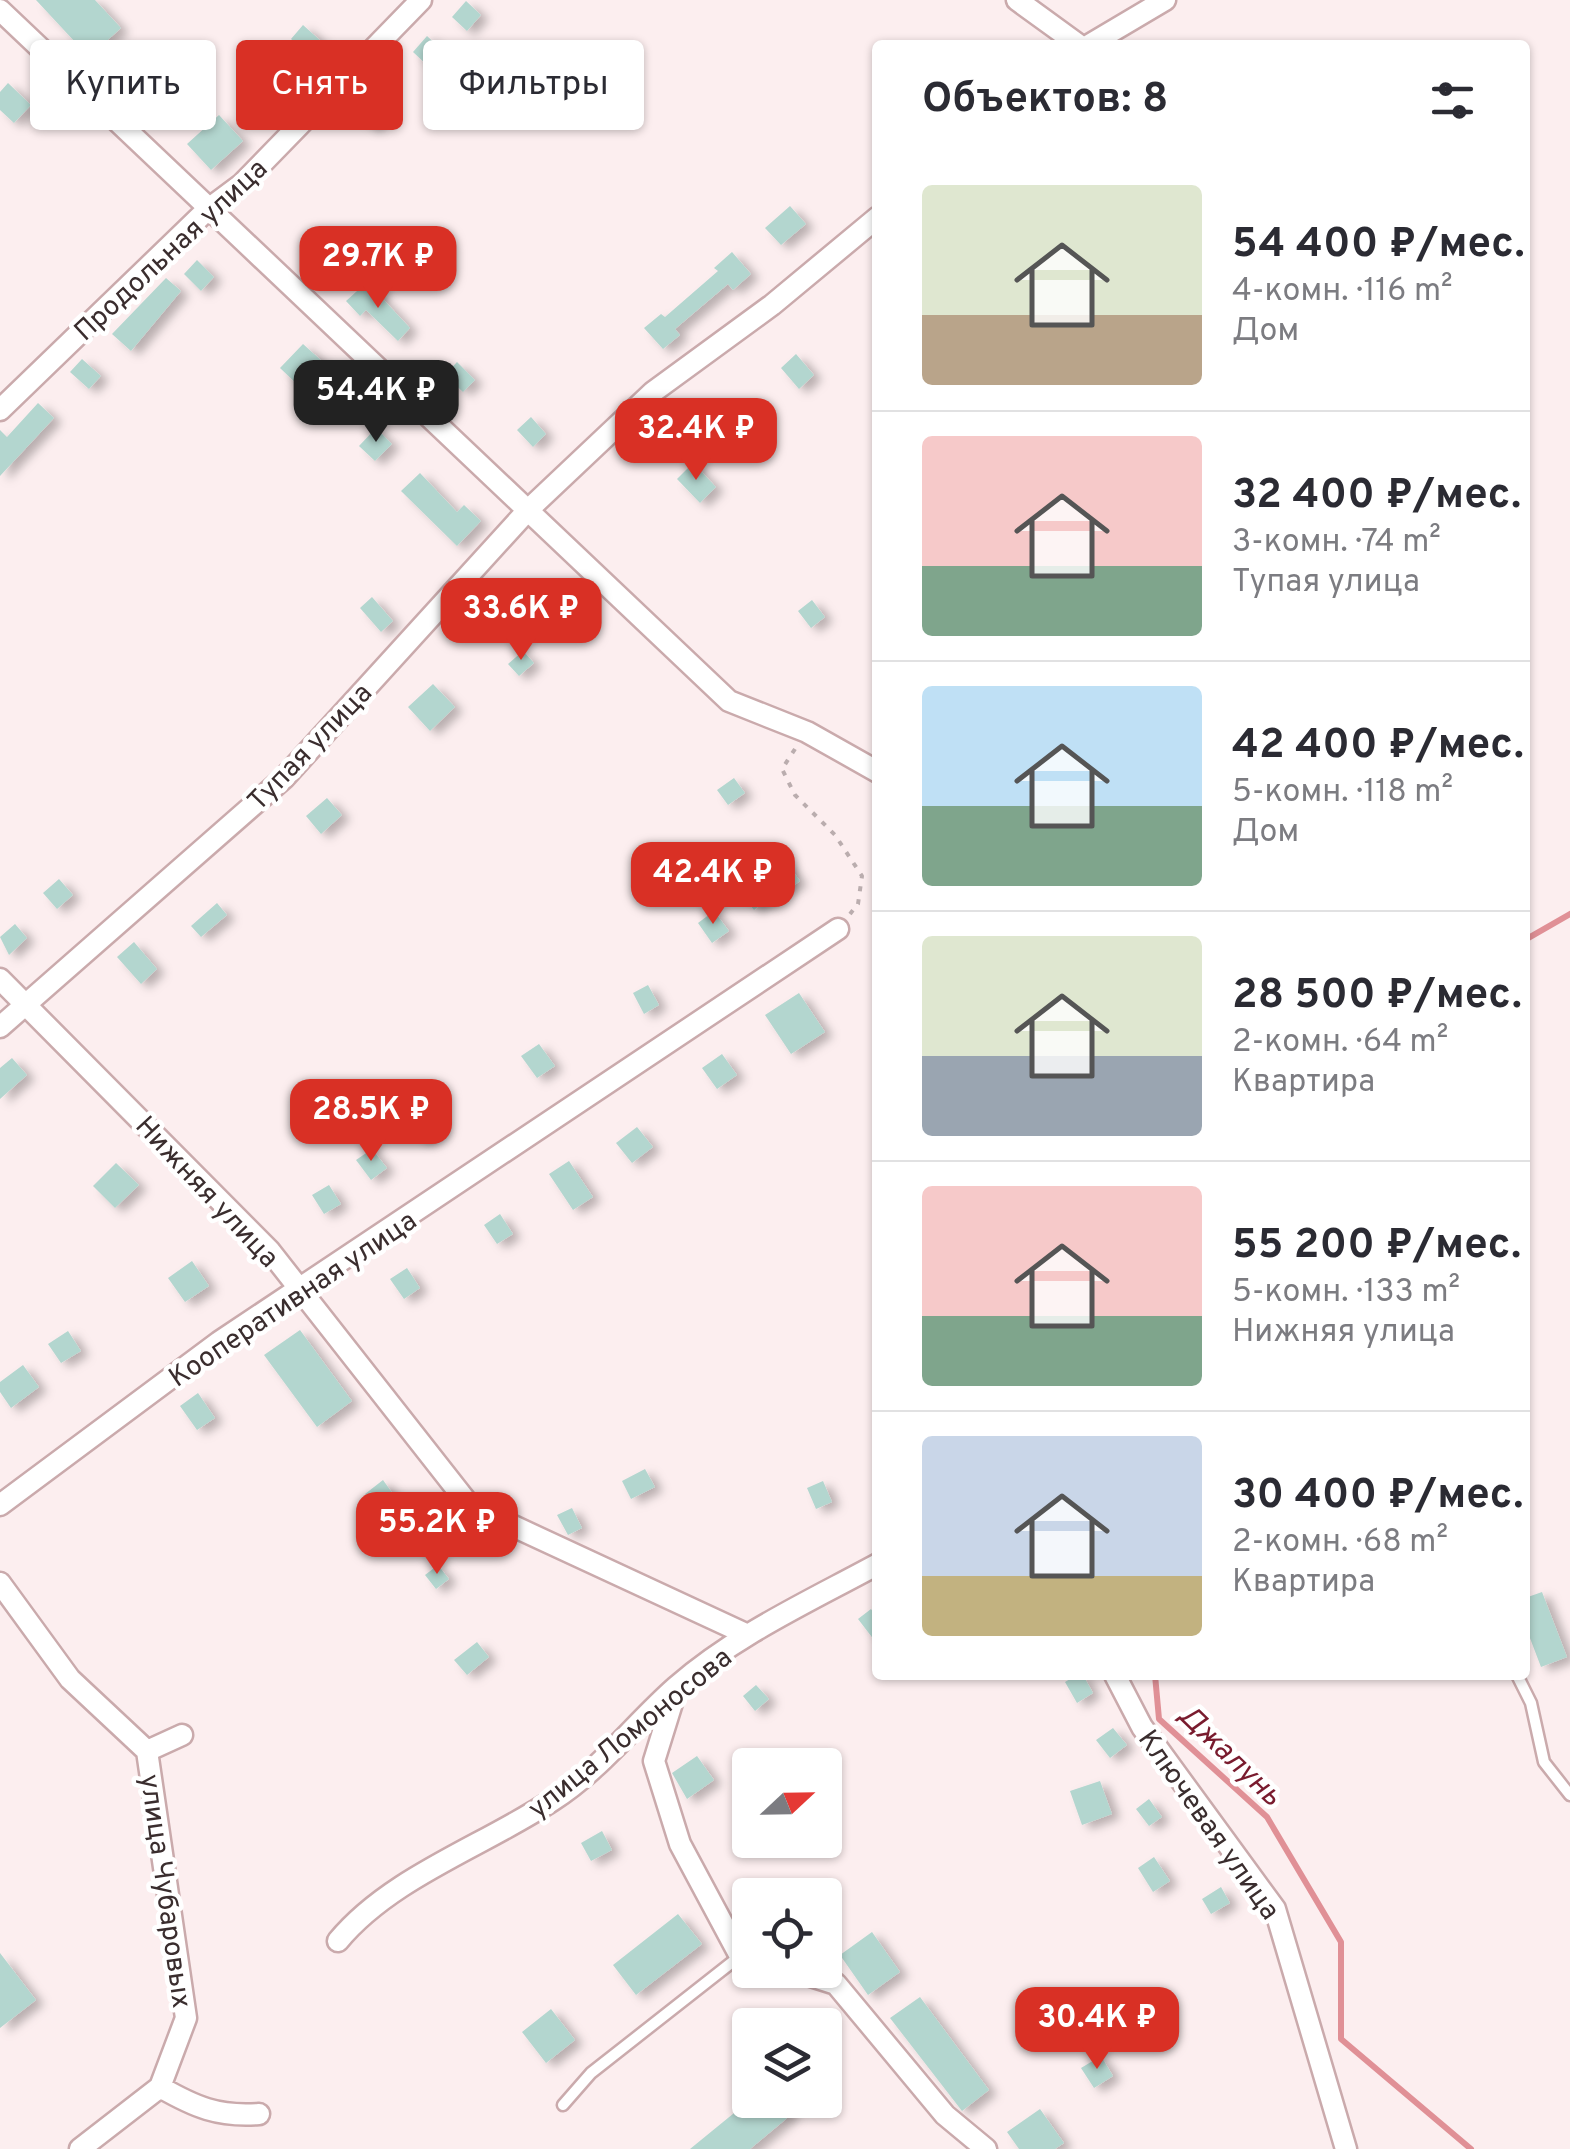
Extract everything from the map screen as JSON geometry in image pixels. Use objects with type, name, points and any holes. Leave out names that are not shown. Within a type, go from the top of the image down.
[{"type":"street","name":"Продольная улица","points":[[0,410],[207,210],[242,184],[421,0]]},
{"type":"street","points":[[1018,0],[1072,40]]},
{"type":"street","points":[[1097,40],[1164,0]]},
{"type":"street","points":[[0,10],[729,700],[807,732],[872,769]]},
{"type":"street","name":"Тупая улица","points":[[0,1027],[284,778],[528,510],[653,392],[772,305],[872,222]]},
{"type":"street","name":"Кооперативная улица","points":[[0,1506],[219,1342],[838,930]]},
{"type":"street","name":"Нижняя улица","points":[[0,979],[269,1250],[470,1506],[748,1636]]},
{"type":"street","name":"улица Ломоносова","points":[[338,1941],[362,1912],[390,1893],[557,1798],[678,1686],[748,1636],[872,1567]]},
{"type":"street","name":"улица Чубаровых","points":[[0,1584],[70,1679],[147,1751],[186,2018],[160,2087]]},
{"type":"street","name":"Ключевая улица","points":[[1118,1680],[1142,1728],[1276,1909],[1346,2149]]},
{"type":"street","points":[[678,1686],[654,1761],[680,1844],[732,1934]]},
{"type":"street","name":"улица Чубаровых","points":[[147,1751],[182,1735]]},
{"type":"street","points":[[839,1988],[944,2115],[986,2149]]},
{"type":"street","points":[[80,2149],[160,2087],[202,2111],[228,2116],[259,2114]]},
{"type":"lane","points":[[1520,1680],[1531,1703],[1544,1762],[1570,1795]]},
{"type":"lane","points":[[563,2105],[591,2073],[732,1967]]},
{"type":"path","points":[[807,732],[782,769],[794,795],[835,835],[862,876],[858,904],[838,930]]},
{"type":"building","points":[[36,0],[95,0],[121,28],[108,40],[73,40]]},
{"type":"building","points":[[466,1],[481,15],[467,31],[452,17]]},
{"type":"building","points":[[303,25],[320,40],[292,40]]},
{"type":"building","points":[[423,41],[423,61],[413,52]]},
{"type":"building","points":[[8,83],[30,104],[14,123],[0,110],[0,92]]},
{"type":"building","points":[[219,115],[243,141],[211,170],[187,144],[202,130],[216,130]]},
{"type":"building","points":[[790,206],[806,224],[781,245],[765,228]]},
{"type":"building","points":[[732,252],[751,274],[733,290],[728,284],[675,329],[680,335],[663,349],[644,328],[661,314],[665,317],[718,271],[714,268]]},
{"type":"building","points":[[197,260],[214,277],[201,291],[184,274]]},
{"type":"building","points":[[166,278],[181,291],[131,351],[112,334]]},
{"type":"building","points":[[367,282],[410,328],[398,341],[366,310],[360,316],[346,301]]},
{"type":"building","points":[[303,344],[323,362],[300,387],[280,368]]},
{"type":"building","points":[[796,354],[814,375],[799,389],[781,368]]},
{"type":"building","points":[[82,359],[101,376],[89,389],[70,372]]},
{"type":"building","points":[[457,362],[475,380],[463,392],[445,375]]},
{"type":"building","points":[[38,403],[54,418],[0,476],[0,430],[7,437]]},
{"type":"building","points":[[531,417],[546,434],[533,447],[517,430]]},
{"type":"building","points":[[719,422],[732,437],[719,448],[706,433]]},
{"type":"building","points":[[376,428],[392,444],[375,461],[359,446]]},
{"type":"building","points":[[693,463],[716,487],[700,503],[677,479]]},
{"type":"building","points":[[420,473],[457,512],[464,505],[481,521],[457,546],[401,491]]},
{"type":"building","points":[[533,581],[556,609],[536,625],[513,597]]},
{"type":"building","points":[[372,597],[393,621],[381,632],[360,608]]},
{"type":"building","points":[[812,600],[825,617],[811,628],[798,611]]},
{"type":"building","points":[[523,651],[534,663],[519,676],[508,664]]},
{"type":"building","points":[[433,684],[455,707],[430,731],[408,707]]},
{"type":"building","points":[[734,778],[745,793],[728,805],[717,790]]},
{"type":"building","points":[[327,798],[342,815],[321,834],[306,816]]},
{"type":"building","points":[[783,858],[800,881],[786,891],[783,886],[754,910],[732,883],[750,868],[757,876]]},
{"type":"building","points":[[59,879],[73,895],[57,909],[43,893]]},
{"type":"building","points":[[217,903],[227,915],[201,937],[191,926]]},
{"type":"building","points":[[714,911],[729,931],[712,943],[698,923]]},
{"type":"building","points":[[15,924],[27,938],[9,955],[0,937]]},
{"type":"building","points":[[134,942],[157,969],[141,984],[117,957]]},
{"type":"building","points":[[648,985],[659,1005],[644,1014],[633,993]]},
{"type":"building","points":[[799,993],[825,1032],[791,1054],[765,1015]]},
{"type":"building","points":[[539,1044],[555,1066],[537,1078],[521,1056]]},
{"type":"building","points":[[722,1054],[737,1075],[717,1089],[702,1068]]},
{"type":"building","points":[[12,1058],[27,1075],[0,1099],[0,1068]]},
{"type":"building","points":[[426,1107],[440,1128],[421,1141],[407,1119]]},
{"type":"building","points":[[637,1127],[653,1147],[632,1163],[616,1143]]},
{"type":"building","points":[[372,1149],[387,1168],[371,1180],[356,1160]]},
{"type":"building","points":[[569,1161],[593,1197],[573,1210],[549,1174]]},
{"type":"building","points":[[116,1163],[139,1185],[115,1208],[93,1186]]},
{"type":"building","points":[[329,1185],[341,1204],[324,1214],[312,1195]]},
{"type":"building","points":[[500,1214],[513,1234],[497,1244],[484,1225]]},
{"type":"building","points":[[192,1261],[209,1286],[185,1302],[168,1278]]},
{"type":"building","points":[[407,1268],[420,1288],[404,1299],[390,1279]]},
{"type":"building","points":[[300,1330],[352,1401],[317,1427],[264,1355]]},
{"type":"building","points":[[68,1331],[81,1351],[61,1363],[48,1344]]},
{"type":"building","points":[[23,1365],[39,1387],[11,1408],[0,1392],[0,1382]]},
{"type":"building","points":[[198,1393],[215,1418],[197,1430],[180,1406]]},
{"type":"building","points":[[645,1469],[655,1487],[631,1499],[622,1481]]},
{"type":"building","points":[[383,1480],[406,1512],[387,1525],[365,1494]]},
{"type":"building","points":[[823,1481],[832,1502],[816,1509],[807,1488]]},
{"type":"building","points":[[572,1508],[582,1528],[568,1535],[557,1515]]},
{"type":"building","points":[[438,1565],[449,1579],[436,1589],[425,1575]]},
{"type":"building","points":[[1542,1592],[1567,1657],[1541,1667],[1530,1638],[1530,1596]]},
{"type":"building","points":[[871,1609],[872,1637],[858,1619]]},
{"type":"building","points":[[477,1642],[489,1657],[467,1675],[454,1660]]},
{"type":"building","points":[[1086,1680],[1093,1693],[1077,1703],[1065,1682]]},
{"type":"building","points":[[756,1685],[769,1699],[755,1711],[743,1696]]},
{"type":"building","points":[[1113,1728],[1127,1745],[1110,1758],[1096,1740]]},
{"type":"building","points":[[697,1756],[714,1780],[687,1799],[672,1773]]},
{"type":"building","points":[[1100,1781],[1112,1814],[1082,1825],[1070,1791]]},
{"type":"building","points":[[1149,1799],[1162,1817],[1149,1826],[1136,1809]]},
{"type":"building","points":[[602,1831],[612,1850],[591,1861],[581,1843]]},
{"type":"building","points":[[1154,1857],[1170,1881],[1153,1892],[1138,1868]]},
{"type":"building","points":[[1221,1887],[1230,1903],[1211,1914],[1202,1899]]},
{"type":"building","points":[[678,1914],[702,1944],[636,1995],[613,1965]]},
{"type":"building","points":[[872,1932],[900,1972],[868,1995],[842,1954]]},
{"type":"building","points":[[0,1953],[36,2000],[0,2028]]},
{"type":"building","points":[[920,1997],[989,2090],[962,2111],[890,2018]]},
{"type":"building","points":[[551,2009],[575,2040],[546,2063],[522,2032]]},
{"type":"building","points":[[1101,2056],[1113,2076],[1094,2088],[1081,2068]]},
{"type":"building","points":[[1040,2109],[1064,2143],[1055,2149],[1019,2149],[1007,2132]]},
{"type":"building","points":[[732,2115],[732,2118],[787,2118],[750,2149],[690,2149]]},
{"type":"waterway","name":"Джалунь","points":[[1530,937],[1570,914]]},
{"type":"waterway","name":"Джалунь","points":[[1155,1680],[1159,1719],[1267,1817],[1341,1942],[1341,2039],[1471,2149]]}]
